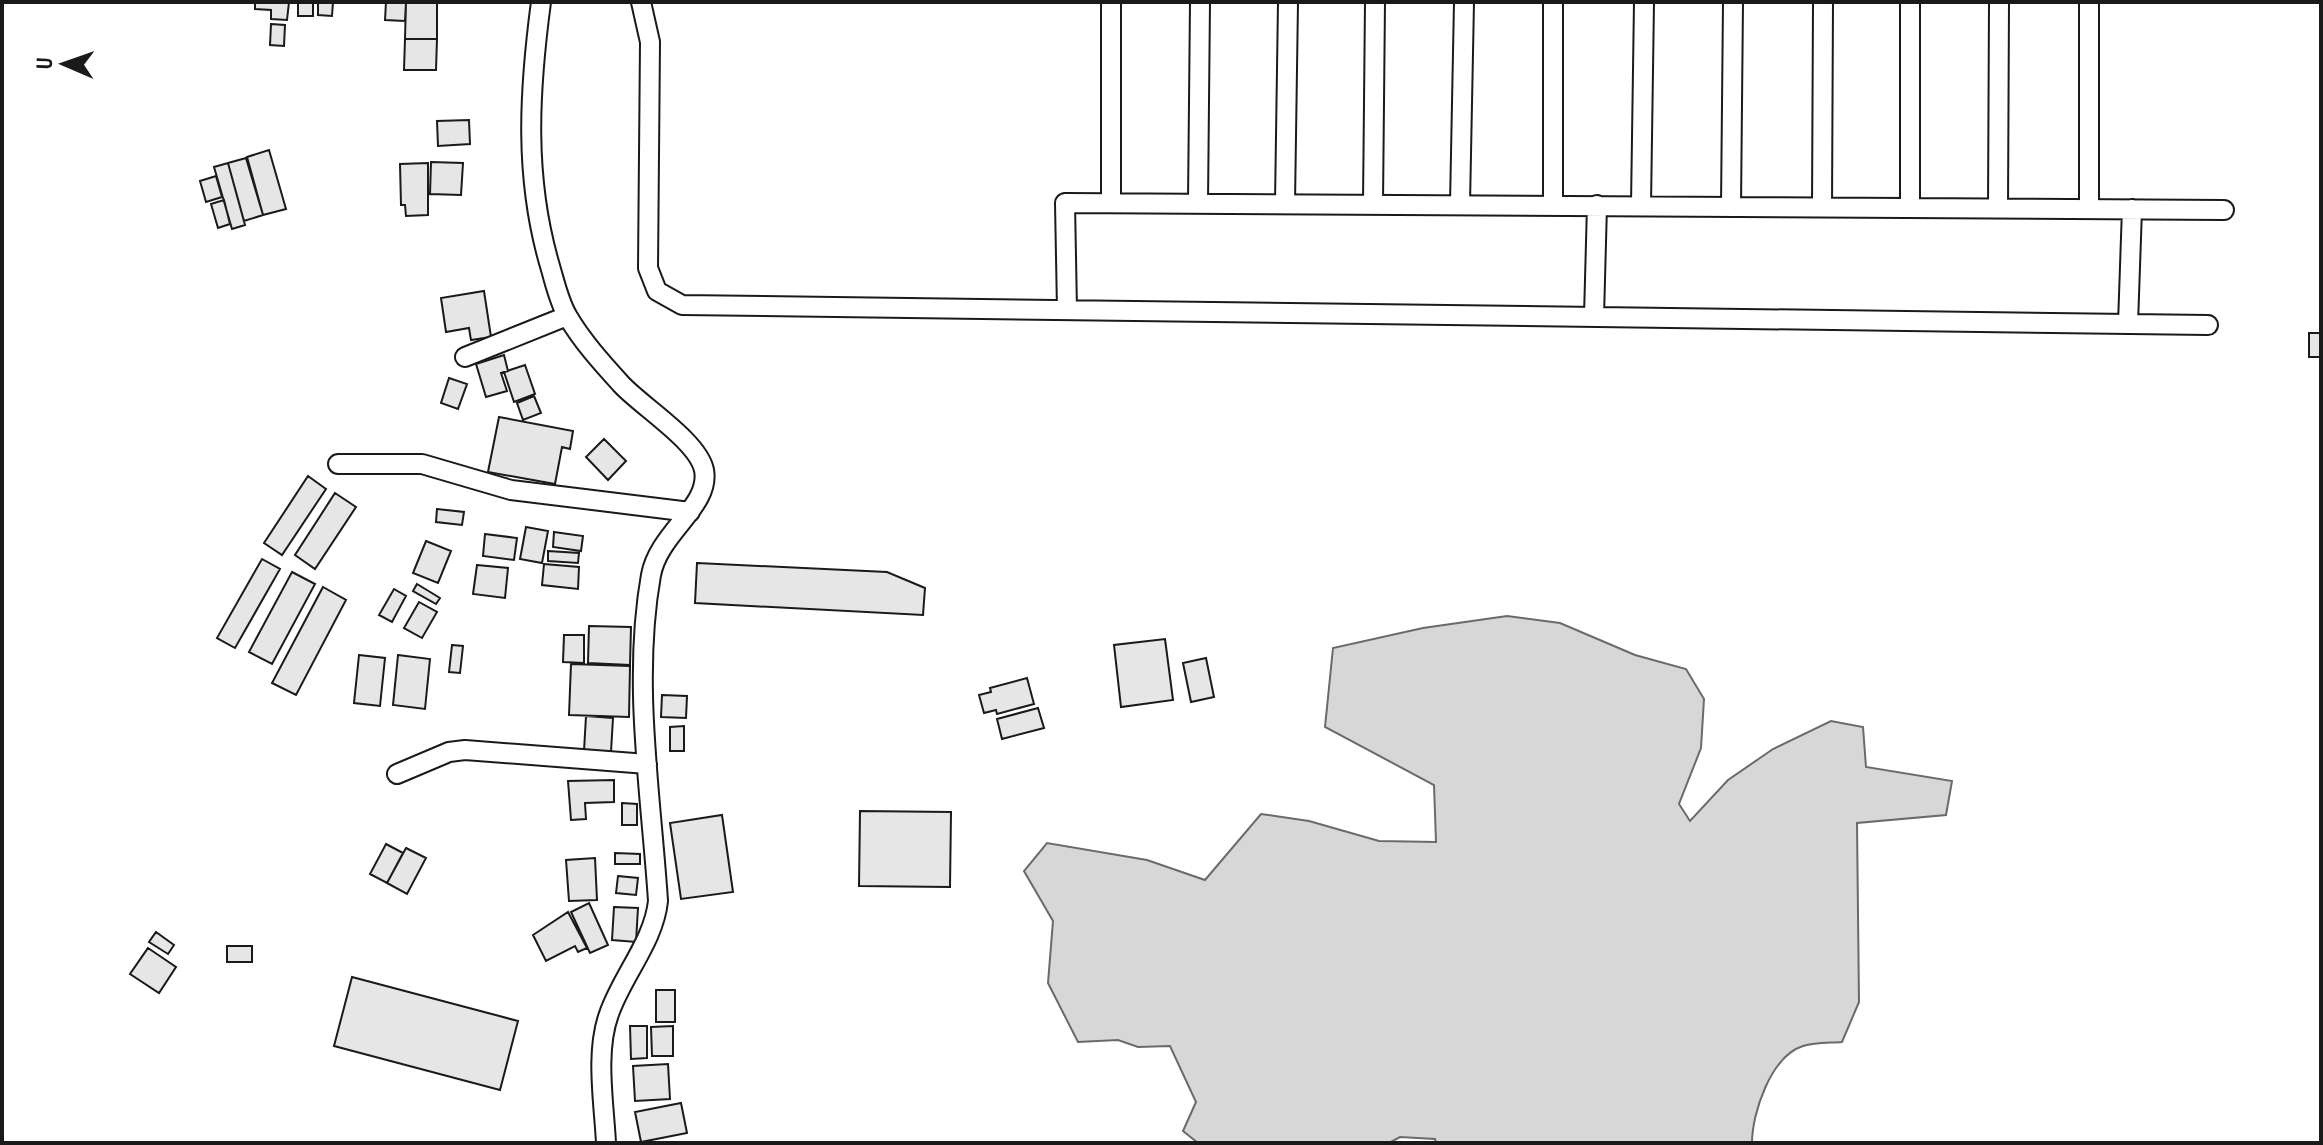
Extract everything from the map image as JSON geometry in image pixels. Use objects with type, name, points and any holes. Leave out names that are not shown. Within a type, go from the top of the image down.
[{"type":"street","points":[[541,2],[529,107],[532,180],[541,238],[567,316],[622,385],[679,436],[703,465],[704,488],[690,512],[661,546],[652,573],[643,656],[657,911],[614,1000],[604,1029],[606,1143]]},
{"type":"street","points":[[641,2],[650,42],[648,268],[657,291],[682,305],[2208,325]]},
{"type":"street","points":[[1111,2],[1111,201]]},
{"type":"street","points":[[1198,202],[1200,2]]},
{"type":"street","points":[[1285,203],[1288,2]]},
{"type":"street","points":[[1373,203],[1375,2]]},
{"type":"street","points":[[1460,204],[1464,2]]},
{"type":"street","points":[[1553,2],[1553,205]]},
{"type":"street","points":[[1641,205],[1644,2]]},
{"type":"street","points":[[1731,206],[1733,2]]},
{"type":"street","points":[[1822,207],[1823,2]]},
{"type":"street","points":[[1910,2],[1910,207]]},
{"type":"street","points":[[1998,208],[1999,2]]},
{"type":"street","points":[[2089,2],[2089,209]]},
{"type":"street","points":[[1067,310],[1065,203],[2224,210]]},
{"type":"street","points":[[1594,317],[1597,205]]},
{"type":"street","points":[[2128,324],[2132,209]]},
{"type":"street","points":[[465,357],[567,316]]},
{"type":"street","points":[[338,464],[422,464],[511,490],[690,512]]},
{"type":"street","points":[[397,774],[438,756],[465,750],[647,764]]},
{"type":"shaded area","points":[[1507,616],[1560,623],[1635,655],[1686,669],[1704,699],[1701,748],[1679,804],[1690,821],[1728,780],[1773,749],[1831,721],[1863,727],[1866,767],[1952,781],[1946,815],[1857,823],[1859,1002],[1842,1042],[1803,1046],[1782,1061],[1760,1102],[1752,1143],[1436,1143],[1435,1139],[1400,1137],[1389,1143],[1198,1143],[1183,1131],[1196,1102],[1170,1046],[1138,1047],[1118,1040],[1078,1042],[1048,983],[1053,921],[1024,871],[1047,843],[1147,860],[1205,880],[1261,814],[1309,821],[1379,841],[1436,842],[1434,785],[1325,727],[1333,648],[1423,628]]},
{"type":"building","points":[[255,2],[289,2],[287,20],[271,19],[271,10],[255,9]]},
{"type":"building","points":[[298,2],[313,2],[313,16],[298,16]]},
{"type":"building","points":[[318,2],[333,2],[332,16],[318,15]]},
{"type":"building","points":[[386,2],[406,2],[405,21],[385,20]]},
{"type":"building","points":[[406,2],[437,2],[437,39],[405,39]]},
{"type":"building","points":[[271,24],[285,25],[284,46],[270,45]]},
{"type":"building","points":[[405,39],[437,39],[436,70],[404,70]]},
{"type":"building","points":[[469,120],[470,144],[438,146],[437,121]]},
{"type":"building","points":[[269,150],[286,209],[263,215],[247,157]]},
{"type":"building","points":[[246,158],[263,215],[244,221],[228,163]]},
{"type":"building","points":[[431,162],[463,163],[461,195],[430,194]]},
{"type":"building","points":[[228,163],[245,225],[232,229],[214,167]]},
{"type":"building","points":[[428,163],[428,215],[406,216],[405,205],[401,205],[400,164]]},
{"type":"building","points":[[216,176],[222,197],[206,202],[200,181]]},
{"type":"building","points":[[224,200],[230,224],[218,228],[211,204]]},
{"type":"building","points":[[484,291],[491,337],[471,340],[469,328],[446,332],[441,298]]},
{"type":"building","points":[[2309,333],[2321,333],[2321,357],[2309,357]]},
{"type":"building","points":[[504,355],[508,371],[501,373],[507,391],[486,397],[476,364]]},
{"type":"building","points":[[525,365],[535,394],[514,402],[504,372]]},
{"type":"building","points":[[449,378],[467,384],[458,409],[441,403]]},
{"type":"building","points":[[534,396],[541,413],[523,420],[517,403]]},
{"type":"building","points":[[499,417],[573,431],[570,449],[562,447],[555,484],[488,472]]},
{"type":"building","points":[[604,439],[626,461],[608,480],[586,457]]},
{"type":"building","points":[[308,476],[326,489],[282,555],[264,543]]},
{"type":"building","points":[[335,493],[356,507],[315,569],[295,555]]},
{"type":"building","points":[[437,509],[464,512],[462,525],[436,522]]},
{"type":"building","points":[[526,527],[548,531],[542,563],[520,559]]},
{"type":"building","points":[[554,532],[583,536],[581,551],[553,547]]},
{"type":"building","points":[[485,534],[517,538],[514,560],[483,556]]},
{"type":"building","points":[[426,541],[451,551],[438,583],[413,573]]},
{"type":"building","points":[[548,551],[579,553],[578,563],[548,561]]},
{"type":"building","points":[[262,559],[280,569],[235,648],[217,638]]},
{"type":"building","points":[[697,563],[887,572],[925,588],[923,615],[695,603]]},
{"type":"building","points":[[544,564],[579,567],[578,589],[542,585]]},
{"type":"building","points":[[477,565],[508,568],[505,598],[473,594]]},
{"type":"building","points":[[292,572],[315,584],[272,664],[249,652]]},
{"type":"building","points":[[417,584],[440,598],[436,604],[413,591]]},
{"type":"building","points":[[323,587],[346,600],[296,695],[272,683]]},
{"type":"building","points":[[394,589],[406,596],[392,622],[379,615]]},
{"type":"building","points":[[419,602],[437,612],[422,638],[404,628]]},
{"type":"building","points":[[589,626],[631,627],[630,665],[588,663]]},
{"type":"building","points":[[564,635],[584,635],[584,663],[563,662]]},
{"type":"building","points":[[1165,639],[1173,700],[1121,707],[1114,645]]},
{"type":"building","points":[[452,645],[463,646],[460,673],[449,672]]},
{"type":"building","points":[[359,655],[385,658],[380,706],[354,703]]},
{"type":"building","points":[[398,655],[430,659],[425,709],[393,705]]},
{"type":"building","points":[[1206,658],[1214,697],[1191,702],[1183,663]]},
{"type":"building","points":[[571,664],[630,666],[629,717],[569,715]]},
{"type":"building","points":[[1027,678],[1034,704],[997,714],[996,710],[984,713],[979,695],[991,692],[990,688]]},
{"type":"building","points":[[662,695],[687,696],[686,718],[661,717]]},
{"type":"building","points":[[1038,708],[1044,728],[1002,739],[997,719]]},
{"type":"building","points":[[586,716],[613,718],[611,752],[584,751]]},
{"type":"building","points":[[684,726],[684,751],[670,751],[670,727]]},
{"type":"building","points":[[614,780],[614,802],[585,803],[586,819],[571,820],[568,781]]},
{"type":"building","points":[[622,803],[637,804],[637,825],[622,825]]},
{"type":"building","points":[[860,811],[951,812],[950,887],[859,886]]},
{"type":"building","points":[[722,815],[733,892],[681,899],[670,823]]},
{"type":"building","points":[[386,844],[403,853],[387,883],[370,874]]},
{"type":"building","points":[[406,848],[426,858],[407,894],[387,883]]},
{"type":"building","points":[[615,853],[640,854],[640,864],[615,864]]},
{"type":"building","points":[[595,858],[597,900],[569,901],[566,860]]},
{"type":"building","points":[[618,876],[638,878],[636,895],[616,893]]},
{"type":"building","points":[[589,903],[608,945],[590,953],[571,912]]},
{"type":"building","points":[[614,907],[638,908],[636,942],[612,940]]},
{"type":"building","points":[[568,912],[587,948],[578,952],[575,946],[546,961],[533,935]]},
{"type":"building","points":[[156,932],[174,945],[168,954],[149,942]]},
{"type":"building","points":[[227,946],[252,946],[252,962],[227,962]]},
{"type":"building","points":[[148,948],[176,967],[159,993],[130,974]]},
{"type":"building","points":[[352,977],[518,1021],[500,1090],[334,1046]]},
{"type":"building","points":[[656,990],[675,990],[675,1022],[656,1022]]},
{"type":"building","points":[[630,1026],[647,1026],[647,1058],[631,1059]]},
{"type":"building","points":[[673,1026],[673,1056],[652,1056],[651,1027]]},
{"type":"building","points":[[668,1064],[670,1099],[635,1101],[633,1066]]},
{"type":"building","points":[[681,1103],[687,1133],[641,1142],[635,1112]]}]
